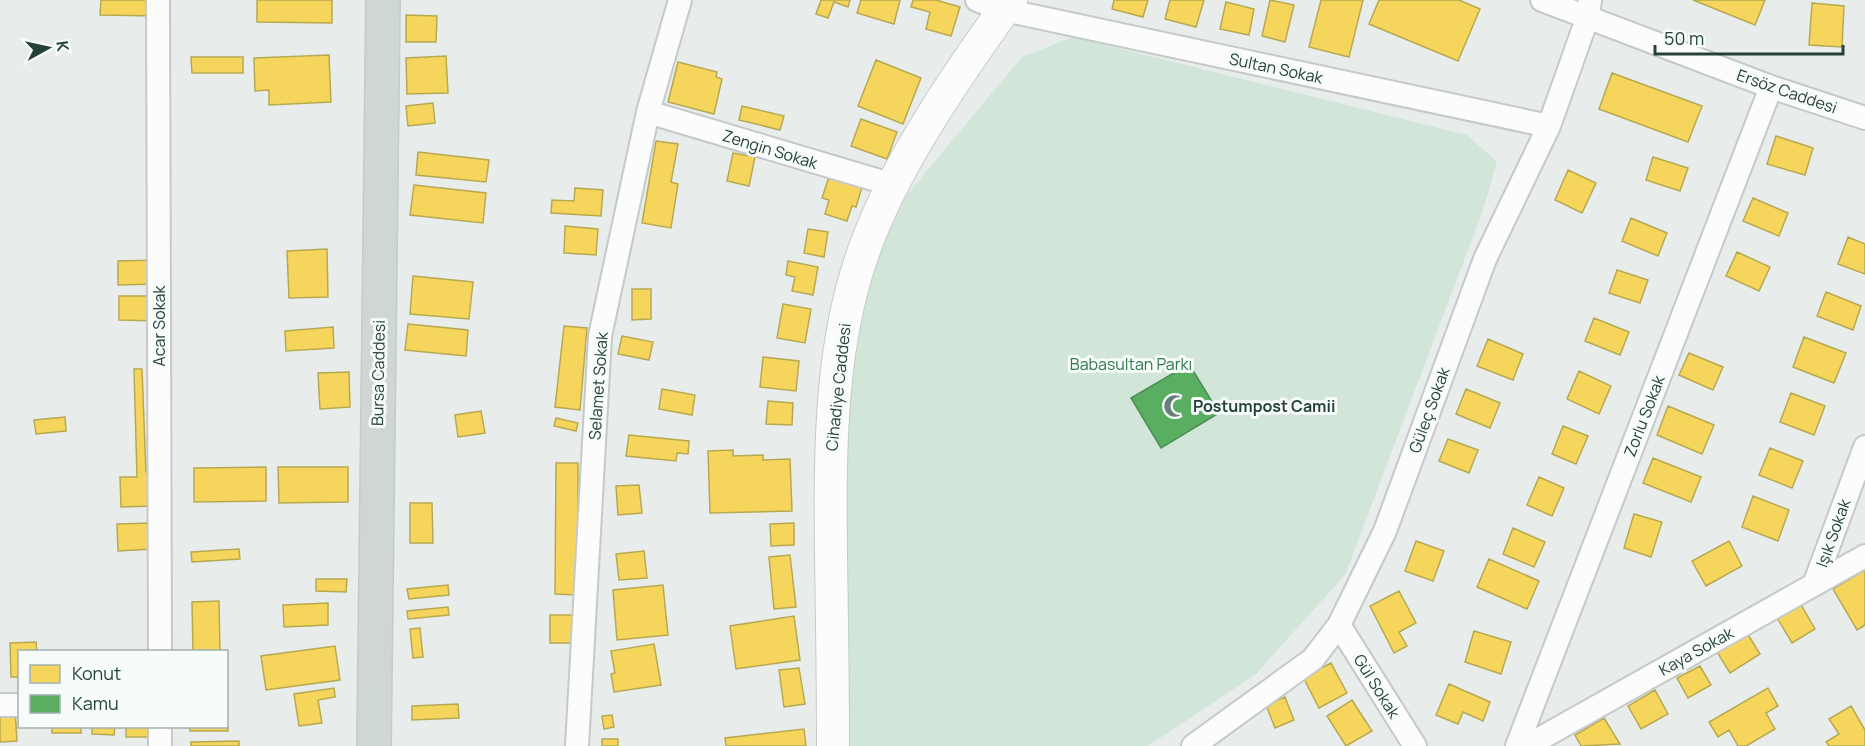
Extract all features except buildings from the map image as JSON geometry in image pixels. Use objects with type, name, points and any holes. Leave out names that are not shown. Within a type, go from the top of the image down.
[{"type":"main road","name":"Bursa Caddesi","points":[[374,746],[383,0]]},
{"type":"street","name":"Acar Sokak","points":[[158,0],[160,650]]},
{"type":"street","name":"Selamet Sokak","points":[[577,746],[600,336],[648,112],[680,0]]},
{"type":"street","name":"Ersöz Caddesi","points":[[1542,0],[1589,8],[1771,87],[1865,118]]},
{"type":"street","name":"Sultan Sokak","points":[[997,3],[1549,126]]},
{"type":"street","name":"Cihadiye Caddesi","points":[[833,746],[830,462],[841,331],[868,238],[893,185],[997,3]]},
{"type":"street","name":"Güleç Sokak","points":[[1200,744],[1312,659],[1339,625],[1385,531],[1485,259],[1549,126],[1589,8]]},
{"type":"street","name":"Zorlu Sokak","points":[[1517,746],[1771,87]]},
{"type":"street","name":"Zengin Sokak","points":[[648,112],[893,185]]},
{"type":"street","name":"Işık Sokak","points":[[1814,585],[1865,447]]},
{"type":"street","name":"Kaya Sokak","points":[[1527,746],[1865,556]]},
{"type":"street","name":"Gül Sokak","points":[[1339,625],[1414,746]]},
{"type":"street","points":[[0,705],[18,705]]},
{"type":"street","points":[[160,728],[160,746]]},
{"type":"green space","name":"Babasultan Parkı","points":[[1073,37],[1467,135],[1497,162],[1482,213],[1345,575],[1255,675],[1148,746],[846,746],[845,393],[868,279],[905,197],[1022,57]]},
{"type":"place","name":"Postumpost Camii","points":[[1175,406]]}]
